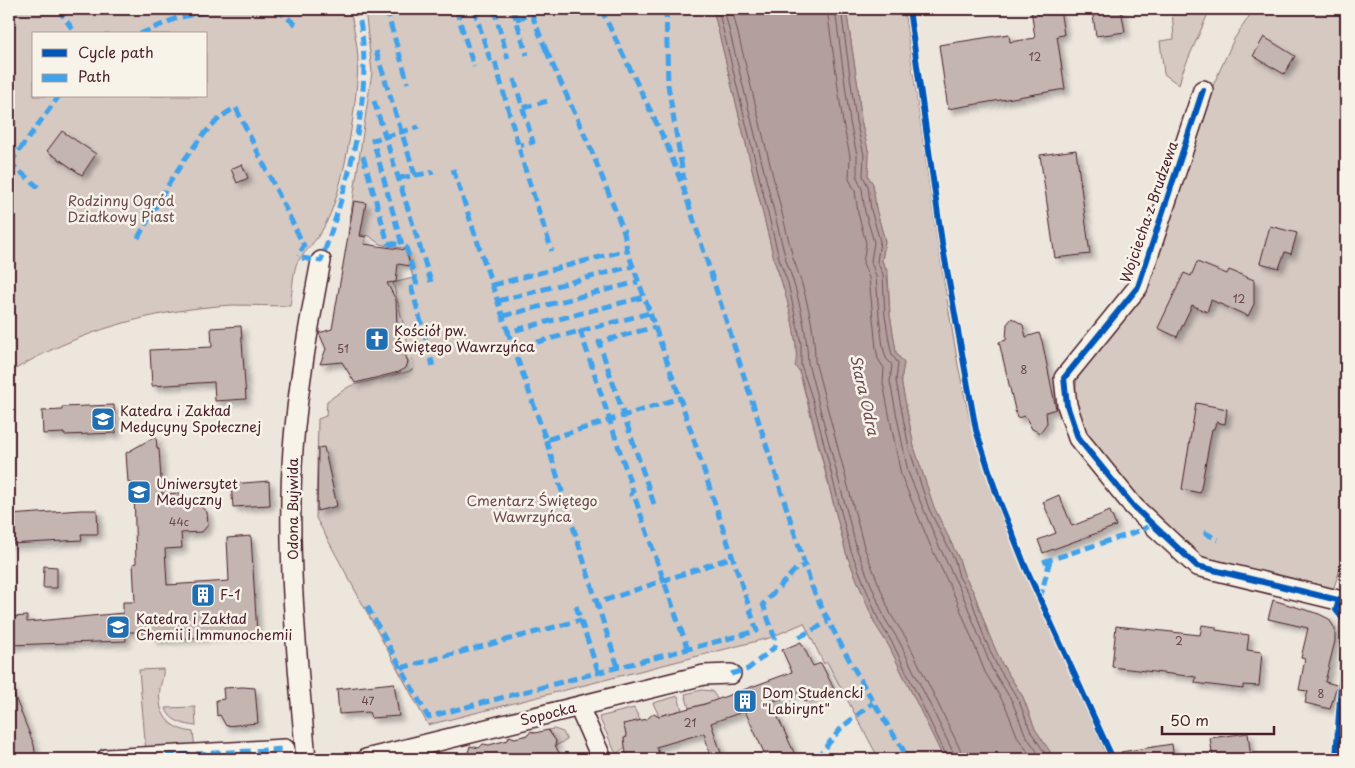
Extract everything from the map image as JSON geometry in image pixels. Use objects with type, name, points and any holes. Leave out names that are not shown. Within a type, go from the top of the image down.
[{"type":"street","name":"Wojciecha z Brudzewa","points":[[1203,90],[1138,287],[1064,378],[1070,418],[1078,438],[1122,494],[1197,566],[1346,602]]},
{"type":"street","name":"Odona Bujwida","points":[[306,759],[294,600],[293,450],[300,383],[321,261]]},
{"type":"street","name":"Sopocka","points":[[366,759],[579,707],[704,674],[731,674]]},
{"type":"street","points":[[579,707],[602,759]]},
{"type":"street","points":[[106,759],[285,749]]},
{"type":"green space","name":"Rodzinny Ogród Działkowy Piast","points":[[9,9],[350,9],[358,58],[356,95],[345,164],[334,205],[327,221],[296,265],[290,306],[233,305],[204,307],[145,317],[88,335],[34,358],[9,373]]},
{"type":"green space","name":"Cmentarz Świętego Wawrzyńca","points":[[365,9],[713,9],[775,263],[791,315],[796,342],[796,368],[799,370],[846,553],[875,624],[889,646],[944,759],[879,759],[827,662],[824,664],[804,623],[769,638],[428,725],[316,518],[318,419],[326,416],[327,401],[350,386],[410,371],[414,368],[393,283],[413,278],[406,248],[386,246],[370,236],[348,233],[372,72]]},
{"type":"green space","points":[[846,9],[904,9],[937,239],[958,365],[970,421],[999,512],[1108,759],[1055,759],[1035,729],[1023,697],[1002,664],[974,593],[934,508],[914,447],[901,380],[904,363],[896,353],[890,315],[888,272],[882,261],[885,241],[876,209],[873,184],[868,176],[869,154],[861,120]]},
{"type":"green space","points":[[1172,9],[1213,9],[1207,16],[1182,73],[1179,85],[1164,74],[1160,41],[1174,39]]},
{"type":"green space","points":[[1254,9],[1346,9],[1346,551],[1333,590],[1214,560],[1204,557],[1192,549],[1175,535],[1136,495],[1100,452],[1080,421],[1076,403],[1076,384],[1079,372],[1139,299],[1211,90],[1234,39]]},
{"type":"green space","points":[[163,669],[160,705],[166,718],[171,723],[184,730],[193,732],[195,749],[146,752],[139,670]]},
{"type":"green space","points":[[702,690],[712,691],[718,700],[689,708],[685,694]]},
{"type":"green space","points":[[678,696],[682,710],[659,716],[653,703]]},
{"type":"green space","points":[[195,707],[196,726],[174,719],[166,708]]},
{"type":"green space","points":[[634,708],[640,720],[624,725],[627,737],[624,739],[627,746],[616,754],[599,717]]},
{"type":"green space","points":[[554,729],[563,732],[567,740],[555,746],[556,741],[548,730]]},
{"type":"water","name":"Stara Odra","points":[[713,9],[846,9],[861,120],[869,154],[868,176],[873,184],[876,209],[885,241],[882,261],[887,272],[890,315],[896,353],[904,363],[901,380],[914,447],[934,507],[974,593],[1002,664],[1023,697],[1035,729],[1055,759],[944,759],[889,646],[875,624],[846,553],[808,402],[799,370],[795,366],[796,345],[791,315],[775,263]]},
{"type":"building","points":[[1031,9],[1060,9],[1064,35],[1057,36],[1065,89],[948,109],[939,45],[1009,34],[1010,42],[1035,38]]},
{"type":"building","points":[[1092,9],[1121,9],[1125,32],[1096,36]]},
{"type":"building","points":[[1264,37],[1295,56],[1284,74],[1253,56]]},
{"type":"building","points":[[62,131],[96,154],[82,175],[47,151]]},
{"type":"building","points":[[1076,150],[1090,254],[1055,258],[1040,155]]},
{"type":"building","points":[[242,164],[248,178],[237,183],[231,169]]},
{"type":"building","points":[[354,201],[366,203],[360,236],[366,237],[364,244],[406,250],[410,266],[398,264],[396,282],[387,283],[396,300],[397,327],[394,335],[397,340],[396,348],[405,354],[408,362],[406,368],[399,372],[355,383],[342,362],[320,364],[326,349],[319,333],[332,329]]},
{"type":"building","points":[[1270,226],[1297,233],[1291,254],[1285,252],[1279,268],[1260,263]]},
{"type":"building","points":[[1197,262],[1227,274],[1229,270],[1254,280],[1254,304],[1248,316],[1211,300],[1207,312],[1192,305],[1177,337],[1158,328],[1184,273],[1191,276]]},
{"type":"building","points":[[1012,318],[1023,325],[1026,337],[1039,333],[1042,341],[1056,409],[1046,412],[1047,423],[1040,433],[1032,429],[1025,416],[1017,418],[999,342],[1006,340],[1007,324]]},
{"type":"building","points":[[241,326],[246,399],[215,401],[214,382],[152,386],[150,350],[212,347],[211,328]]},
{"type":"building","points":[[1196,403],[1227,409],[1225,424],[1216,422],[1214,429],[1212,429],[1200,493],[1182,489]]},
{"type":"building","points":[[114,405],[116,433],[43,434],[42,411],[62,410],[62,407]]},
{"type":"building","points":[[156,436],[157,449],[159,449],[162,494],[179,493],[180,507],[200,506],[207,512],[208,525],[202,532],[181,533],[182,548],[165,549],[167,585],[229,581],[227,538],[251,536],[257,634],[154,640],[153,632],[126,632],[126,641],[9,645],[11,617],[27,616],[27,622],[123,613],[123,602],[135,602],[133,564],[136,563],[134,489],[132,483],[128,482],[126,453]]},
{"type":"building","points":[[324,447],[337,506],[317,511],[318,448]]},
{"type":"building","points":[[269,481],[270,505],[233,507],[231,484]]},
{"type":"building","points":[[1059,495],[1072,526],[1110,511],[1116,526],[1043,553],[1038,540],[1056,533],[1043,502]]},
{"type":"building","points":[[97,510],[98,534],[81,534],[82,540],[9,544],[9,515]]},
{"type":"building","points":[[44,566],[57,567],[57,588],[43,588]]},
{"type":"building","points":[[1273,600],[1319,614],[1329,619],[1335,629],[1335,641],[1325,682],[1337,685],[1330,709],[1305,703],[1308,691],[1299,690],[1305,659],[1301,658],[1308,628],[1268,619]]},
{"type":"building","points":[[1202,625],[1216,627],[1216,630],[1249,635],[1247,650],[1262,652],[1259,686],[1243,685],[1243,689],[1195,683],[1196,677],[1112,667],[1116,626],[1200,635]]},
{"type":"building","name":"Dom Studencki \"Labirynt\"","points":[[801,642],[813,666],[821,663],[834,689],[805,702],[800,691],[771,702],[797,759],[767,759],[745,711],[711,723],[723,759],[711,759],[704,733],[656,747],[662,759],[633,759],[626,754],[624,738],[627,737],[623,724],[647,719],[654,713],[659,716],[705,704],[792,672],[782,650]]},
{"type":"building","points":[[9,682],[34,745],[36,759],[9,759]]},
{"type":"building","points":[[394,683],[399,716],[371,718],[369,712],[339,714],[337,689]]},
{"type":"building","points":[[223,688],[255,688],[258,723],[226,726],[220,715],[217,716],[216,700],[224,699]]},
{"type":"building","points":[[548,730],[556,741],[555,745],[562,759],[466,759],[470,746],[479,748],[483,744],[489,745],[508,740],[509,736],[515,738],[528,735],[531,731],[535,733]]},
{"type":"building","points":[[1248,733],[1251,759],[1213,759],[1210,738]]},
{"type":"building","points":[[1172,744],[1174,759],[1122,759],[1121,752]]},
{"type":"marked path","points":[[58,9],[75,32]]},
{"type":"marked path","points":[[145,32],[177,18],[219,9]]},
{"type":"marked path","points":[[276,9],[299,27]]},
{"type":"marked path","points":[[302,258],[321,261],[341,202],[357,136],[364,70],[363,39],[357,9]]},
{"type":"marked path","points":[[386,9],[408,83]]},
{"type":"marked path","points":[[456,9],[474,67]]},
{"type":"marked path","points":[[474,9],[491,63]]},
{"type":"marked path","points":[[494,9],[508,59]]},
{"type":"marked path","points":[[513,9],[527,55]]},
{"type":"marked path","points":[[601,9],[667,145],[684,190],[812,587],[857,674],[909,759]]},
{"type":"marked path","points":[[666,9],[668,85],[684,180]]},
{"type":"marked path","points":[[516,19],[532,15],[546,50]]},
{"type":"marked path","points":[[493,351],[514,348],[650,313],[627,250],[624,232],[590,147],[546,50],[541,51]]},
{"type":"marked path","points":[[376,51],[415,175]]},
{"type":"marked path","points":[[495,62],[525,169],[552,251]]},
{"type":"marked path","points":[[514,79],[533,142],[520,145]]},
{"type":"marked path","points":[[10,163],[58,98]]},
{"type":"marked path","points":[[523,108],[551,100]]},
{"type":"marked path","points":[[374,101],[431,282]]},
{"type":"marked path","points":[[138,238],[194,146],[222,116],[236,108],[304,246],[298,256]]},
{"type":"marked path","points":[[417,285],[406,247],[402,245],[373,140],[419,127]]},
{"type":"marked path","points":[[363,156],[388,243],[402,245]]},
{"type":"marked path","points":[[9,162],[38,187]]},
{"type":"marked path","points":[[453,169],[508,332],[644,297]]},
{"type":"marked path","points":[[400,178],[434,172]]},
{"type":"marked path","points":[[493,285],[627,250]]},
{"type":"marked path","points":[[498,301],[633,266]]},
{"type":"marked path","points":[[503,316],[638,282]]},
{"type":"marked path","points":[[411,286],[433,366]]},
{"type":"marked path","points":[[650,313],[680,398]]},
{"type":"marked path","points":[[654,504],[599,342],[655,327]]},
{"type":"marked path","points":[[580,330],[633,491],[631,495],[635,498],[688,650]]},
{"type":"marked path","points":[[367,606],[428,717],[757,631],[680,398],[546,440],[508,332]]},
{"type":"marked path","points":[[546,440],[597,603]]},
{"type":"marked path","points":[[1043,562],[1142,530],[1152,524]]},
{"type":"marked path","points":[[1204,532],[1218,540]]},
{"type":"marked path","points":[[618,667],[597,603],[733,557]]},
{"type":"marked path","points":[[1040,599],[1050,560]]},
{"type":"marked path","points":[[731,674],[748,669],[775,647],[774,636],[763,604],[796,569],[805,565]]},
{"type":"marked path","points":[[576,606],[598,671]]},
{"type":"marked path","points":[[401,668],[581,620]]},
{"type":"marked path","points":[[799,637],[828,622]]},
{"type":"marked path","points":[[816,759],[842,727],[873,703]]},
{"type":"marked path","points":[[106,759],[285,749]]},
{"type":"cycle path","points":[[909,9],[942,243],[976,430],[997,495],[1026,568],[1113,759]]},
{"type":"cycle path","points":[[1203,90],[1138,287],[1064,378],[1067,405],[1078,438],[1134,507],[1197,566],[1346,602]]},
{"type":"cycle path","points":[[1336,759],[1345,621],[1336,610],[1339,600]]},
{"type":"place","name":"Kościół pw. Świętego Wawrzyńca","points":[[377,339]]},
{"type":"place","name":"Katedra i Zakład Medycyny Społecznej","points":[[103,419]]},
{"type":"place","name":"Uniwersytet Medyczny","points":[[139,492]]},
{"type":"place","name":"F-1","points":[[203,595]]},
{"type":"place","name":"Katedra i Zakład Chemii i Immunochemii","points":[[118,627]]},
{"type":"place","name":"Dom Studencki \"Labirynt\"","points":[[745,701]]}]
